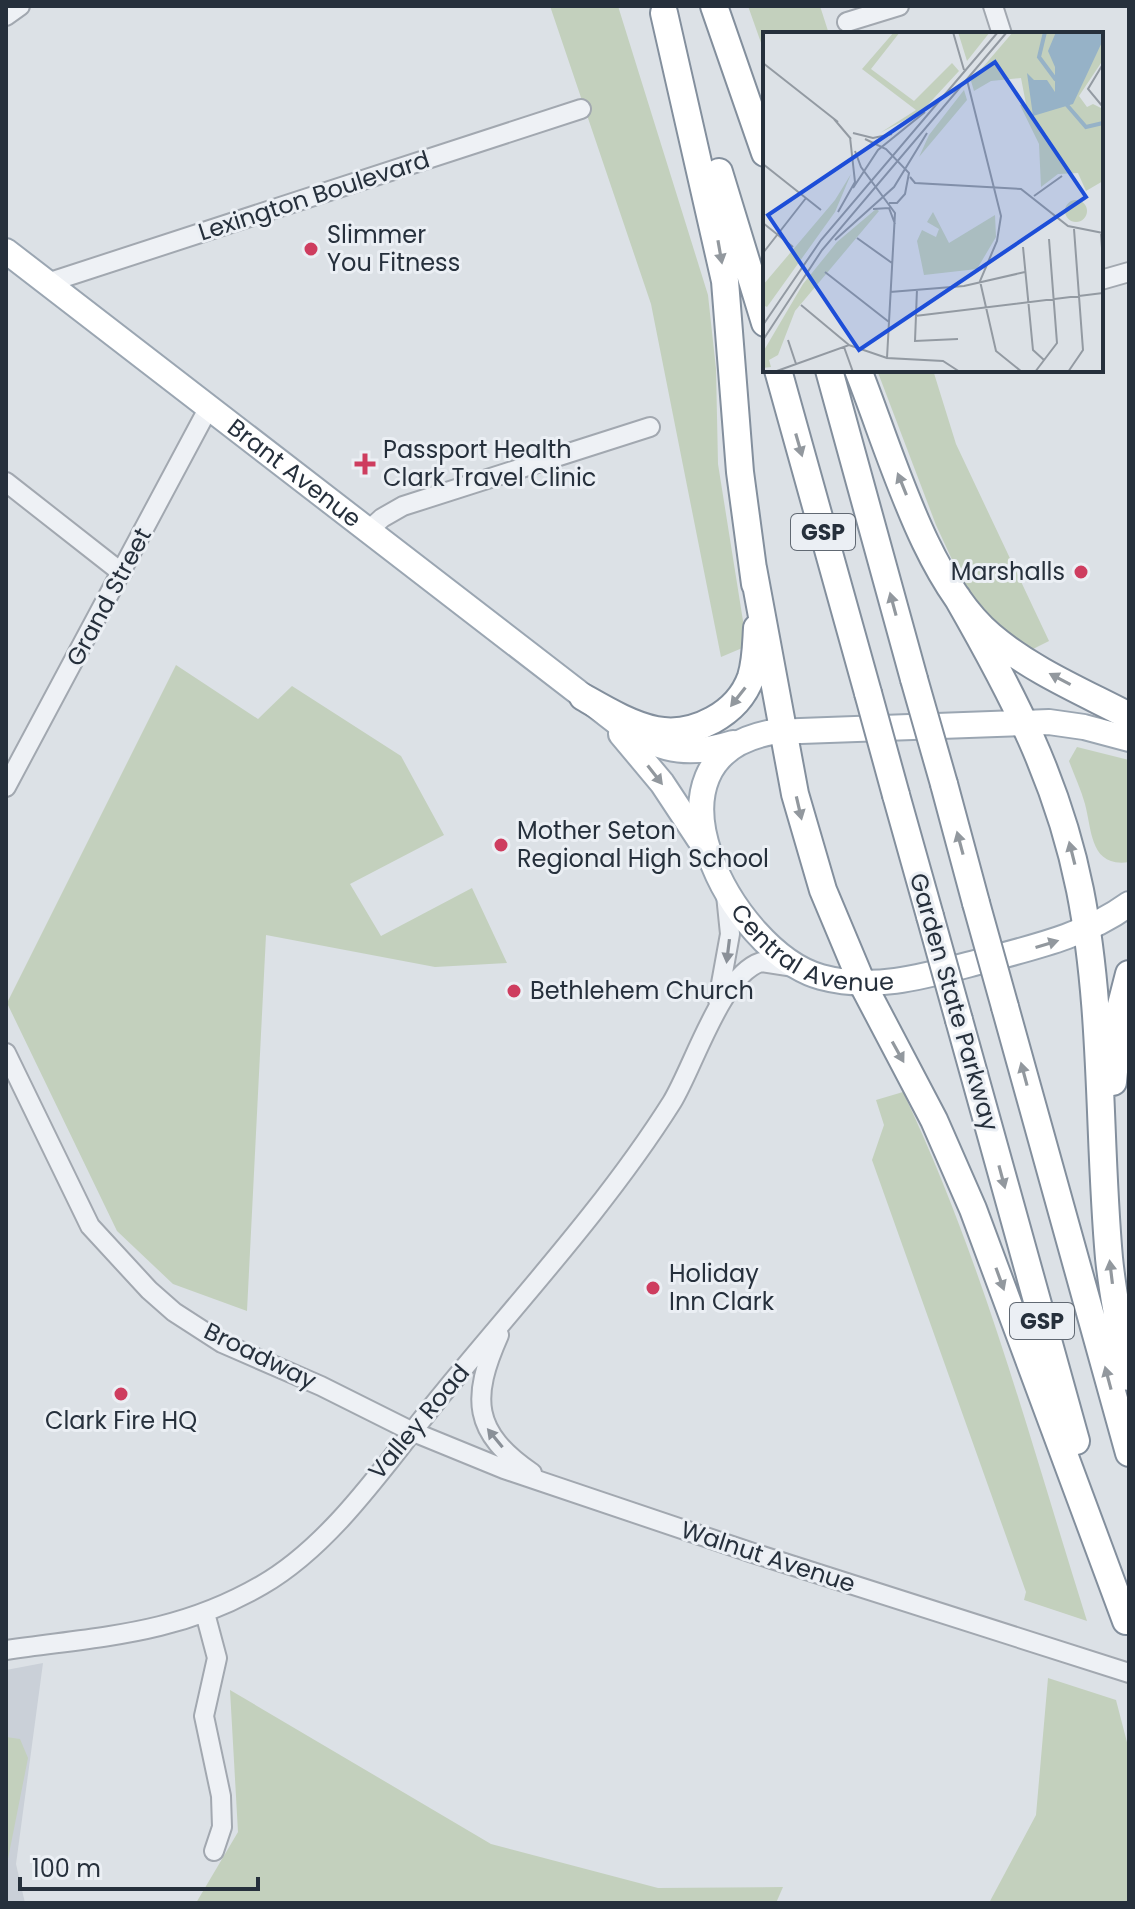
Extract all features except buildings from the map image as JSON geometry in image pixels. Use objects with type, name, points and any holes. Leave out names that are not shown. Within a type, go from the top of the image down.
[{"type":"highway","points":[[714,6],[763,129]]},
{"type":"highway","points":[[714,6],[763,147]]},
{"type":"highway","points":[[663,9],[703,122],[763,317]]},
{"type":"highway","points":[[583,697],[657,730],[683,731],[719,717],[740,697],[753,669],[757,616],[740,472],[730,316],[723,263],[663,9]]},
{"type":"highway","name":"Garden State Parkway","points":[[779,372],[1127,1627]]},
{"type":"highway","name":"Garden State Parkway","points":[[830,372],[1129,1453]]},
{"type":"highway","points":[[859,372],[904,490],[957,597],[1026,722],[1066,832],[1087,929],[1104,1121],[1109,1256],[1129,1377]]},
{"type":"highway","points":[[753,568],[806,837],[823,890],[862,983],[930,1111],[970,1200],[1127,1627]]},
{"type":"highway","points":[[957,597],[984,630],[1011,652],[1129,716]]},
{"type":"highway","points":[[1104,1121],[1114,1075],[1120,1009],[1129,974]]},
{"type":"main road","name":"Brant Avenue","points":[[6,251],[640,738],[672,750],[702,752],[747,738]]},
{"type":"main road","name":"Brant Avenue","points":[[583,697],[655,774],[720,876]]},
{"type":"main road","name":"Central Avenue","points":[[1129,739],[1084,727],[1026,722],[786,732],[747,738],[719,758],[701,786],[700,816],[720,876],[760,939],[800,969],[824,978],[862,983],[912,979],[1036,947],[1087,929],[1129,904]]},
{"type":"street","points":[[6,16],[20,6]]},
{"type":"street","points":[[847,22],[899,6]]},
{"type":"street","points":[[993,6],[1001,32]]},
{"type":"street","name":"Lexington Boulevard","points":[[47,283],[581,109]]},
{"type":"street","points":[[1103,279],[1129,272]]},
{"type":"street","name":"Grand Street","points":[[6,787],[209,407]]},
{"type":"street","points":[[370,529],[403,506],[650,427]]},
{"type":"street","points":[[6,482],[122,573]]},
{"type":"street","name":"Valley Road","points":[[711,1025],[724,975],[730,934],[727,902],[720,876]]},
{"type":"street","name":"Valley Road","points":[[6,1650],[130,1635],[171,1626],[263,1584],[303,1555],[330,1529],[514,1308],[655,1127],[694,1063],[726,995],[747,968],[769,961],[800,969]]},
{"type":"street","name":"Broadway","points":[[6,1053],[90,1226],[123,1266],[174,1312],[222,1343],[321,1386],[411,1431]]},
{"type":"street","points":[[514,1308],[485,1373],[480,1410],[486,1427],[511,1457],[555,1486]]},
{"type":"street","name":"Walnut Avenue","points":[[411,1431],[555,1486],[1129,1673]]},
{"type":"street","points":[[205,1613],[217,1658],[204,1716],[221,1796],[222,1827],[214,1851]]},
{"type":"shaded area","points":[[43,1663],[16,1864],[25,1903],[6,1903],[6,1670]]},
{"type":"green space","points":[[550,6],[618,6],[708,295],[716,369],[718,464],[747,646],[721,657],[651,304]]},
{"type":"green space","points":[[748,6],[820,6],[828,32],[763,32],[763,48]]},
{"type":"green space","points":[[878,372],[934,372],[956,444],[1049,641],[1027,652],[974,607],[936,525]]},
{"type":"green space","points":[[176,665],[258,719],[292,686],[401,756],[444,835],[350,884],[381,936],[472,888],[507,963],[435,967],[266,935],[247,1311],[173,1284],[117,1231],[7,1003]]},
{"type":"green space","points":[[1077,747],[1129,760],[1129,862],[1107,859],[1095,845],[1083,798],[1069,761]]},
{"type":"green space","points":[[903,1092],[932,1156],[982,1287],[1087,1621],[1024,1600],[1026,1592],[872,1160],[884,1125],[876,1100]]},
{"type":"green space","points":[[1048,1678],[1116,1700],[1129,1750],[1129,1903],[989,1903],[1036,1815]]},
{"type":"green space","points":[[230,1690],[491,1844],[658,1888],[783,1887],[776,1903],[196,1903],[238,1832]]},
{"type":"green space","points":[[6,1737],[20,1739],[28,1758],[6,1869]]},
{"type":"place","name":"Slimmer You Fitness","points":[[311,249]]},
{"type":"place","name":"Passport Health Clark Travel Clinic","points":[[365,464]]},
{"type":"place","name":"Marshalls","points":[[1081,572]]},
{"type":"place","name":"Mother Seton Regional High School","points":[[501,845]]},
{"type":"place","name":"Bethlehem Church","points":[[514,991]]},
{"type":"place","name":"Holiday Inn Clark","points":[[653,1288]]},
{"type":"place","name":"Clark Fire HQ","points":[[121,1394]]}]
